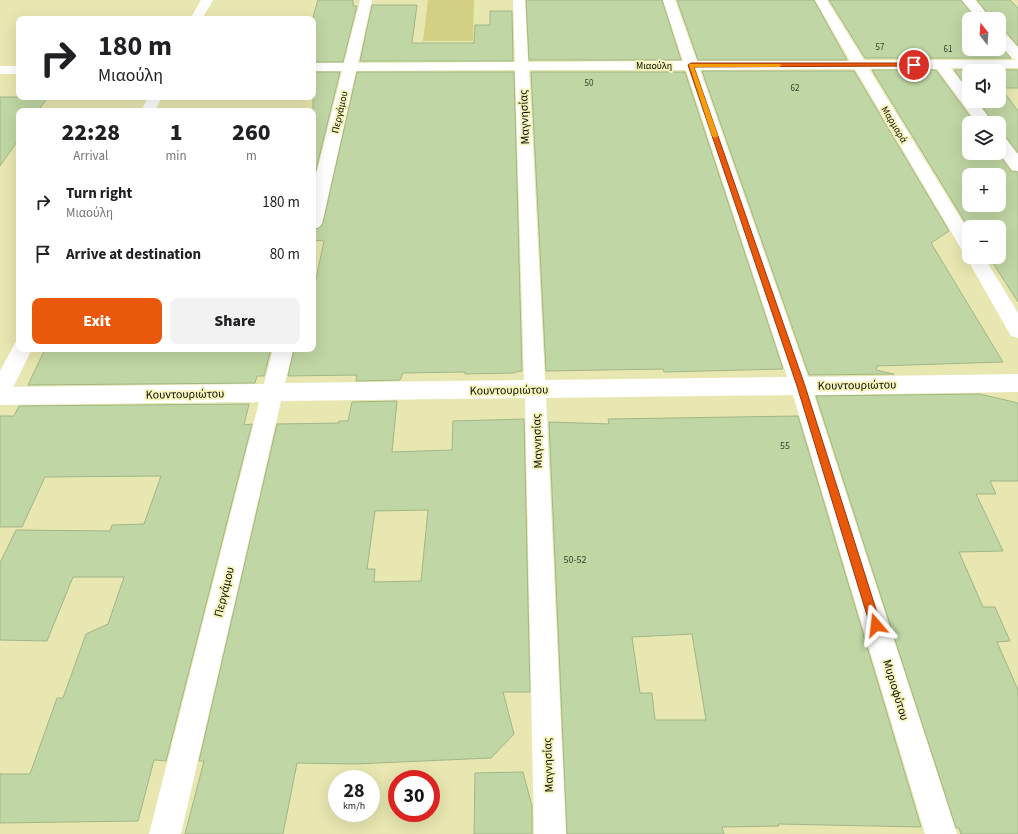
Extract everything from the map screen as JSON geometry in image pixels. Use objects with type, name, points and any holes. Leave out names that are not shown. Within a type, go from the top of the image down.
[{"type":"street","points":[[198,16],[206,0]]},
{"type":"street","name":"Περγάμου","points":[[316,211],[366,0]]},
{"type":"street","name":"Μαγνησίας","points":[[519,0],[535,389],[550,834]]},
{"type":"street","name":"Μυριοφύτου","points":[[669,0],[801,386],[941,834]]},
{"type":"street","name":"Μαρμαρά","points":[[821,0],[962,235]]},
{"type":"street","points":[[968,0],[979,12]]},
{"type":"street","points":[[1006,43],[1018,56]]},
{"type":"street","name":"Μιαούλη","points":[[316,67],[691,65],[861,66],[1018,64]]},
{"type":"street","points":[[941,65],[980,116]]},
{"type":"street","points":[[0,70],[16,70]]},
{"type":"street","points":[[1006,150],[1018,166]]},
{"type":"street","points":[[979,264],[1018,330]]},
{"type":"street","points":[[0,392],[20,352]]},
{"type":"street","name":"Περγάμου","points":[[165,834],[282,352]]},
{"type":"street","name":"Κουντουριώτου","points":[[0,396],[1018,383]]},
{"type":"shaded area","points":[[428,0],[474,0],[473,41],[423,41]]},
{"type":"building","points":[[318,0],[353,0],[353,6],[357,6],[343,62],[316,62],[316,16],[313,16]]},
{"type":"building","points":[[526,0],[662,0],[681,60],[529,60]]},
{"type":"building","points":[[677,0],[814,0],[847,60],[698,60]]},
{"type":"building","points":[[829,0],[961,0],[970,12],[962,12],[962,56],[1006,56],[1006,53],[1011,58],[865,58]]},
{"type":"building","points":[[977,0],[1010,0],[1018,8],[1018,46],[1006,32],[1006,12],[986,12]]},
{"type":"building","points":[[372,5],[417,5],[412,43],[474,43],[475,25],[490,25],[490,11],[512,11],[513,61],[360,61]]},
{"type":"building","points":[[872,70],[936,70],[962,105],[962,108],[964,108],[970,116],[962,116],[962,160],[1003,160],[1011,171],[1018,172],[1018,302],[994,264],[1006,264],[1006,220],[964,220]]},
{"type":"building","points":[[954,70],[962,70],[962,81]]},
{"type":"building","points":[[1006,70],[1018,70],[1018,88],[1006,88]]},
{"type":"building","points":[[702,71],[854,71],[949,231],[931,243],[1003,362],[877,366],[876,370],[894,374],[809,375]]},
{"type":"building","points":[[316,72],[340,72],[316,170],[316,108],[313,108],[313,100],[316,100]]},
{"type":"building","points":[[357,72],[514,72],[522,371],[515,373],[465,374],[465,372],[403,373],[400,380],[356,381],[357,375],[288,376],[293,352],[316,352],[316,279],[324,241],[316,240],[316,229],[323,223]]},
{"type":"building","points":[[531,72],[685,72],[783,369],[664,372],[663,369],[546,371]]},
{"type":"building","points":[[1006,95],[1018,111],[1018,153],[1006,137],[1006,116],[989,116],[983,108],[1006,108]]},
{"type":"building","points":[[0,97],[16,97],[16,100],[46,100],[40,108],[16,108],[16,143],[0,166]]},
{"type":"building","points":[[44,352],[270,352],[264,376],[257,376],[255,383],[28,385]]},
{"type":"building","points":[[980,394],[1018,403],[1018,481],[990,481],[996,494],[976,494],[1003,551],[959,552],[983,607],[995,607],[1010,641],[997,642],[1018,690],[1018,834],[961,834],[959,828],[956,828],[816,396]]},
{"type":"building","points":[[397,401],[392,452],[452,450],[453,421],[524,419],[530,692],[503,692],[514,734],[491,758],[354,764],[297,763],[283,834],[185,834],[204,761],[199,761],[277,424],[339,423],[339,421],[348,421],[352,402]],"holes":[[[428,510],[421,581],[374,582],[375,569],[367,569],[375,511]]]},
{"type":"building","points":[[249,404],[244,425],[252,424],[166,761],[154,760],[138,821],[0,823],[0,774],[30,774],[57,698],[63,698],[86,634],[108,624],[124,577],[73,577],[47,641],[0,640],[0,563],[16,530],[110,531],[112,525],[144,524],[161,476],[45,477],[22,527],[0,527],[0,416],[14,416],[19,406]]},
{"type":"building","points":[[798,416],[921,827],[778,824],[779,826],[722,827],[724,834],[567,834],[549,422],[609,424],[608,419]],"holes":[[[692,634],[706,720],[655,720],[652,693],[640,693],[632,637]]]},
{"type":"building","points":[[523,772],[532,806],[532,834],[474,834],[475,773]]},
{"type":"slow traffic","points":[[715,136],[691,65],[779,65]]},
{"type":"route","points":[[876,625],[801,386],[691,65],[914,65]]}]
